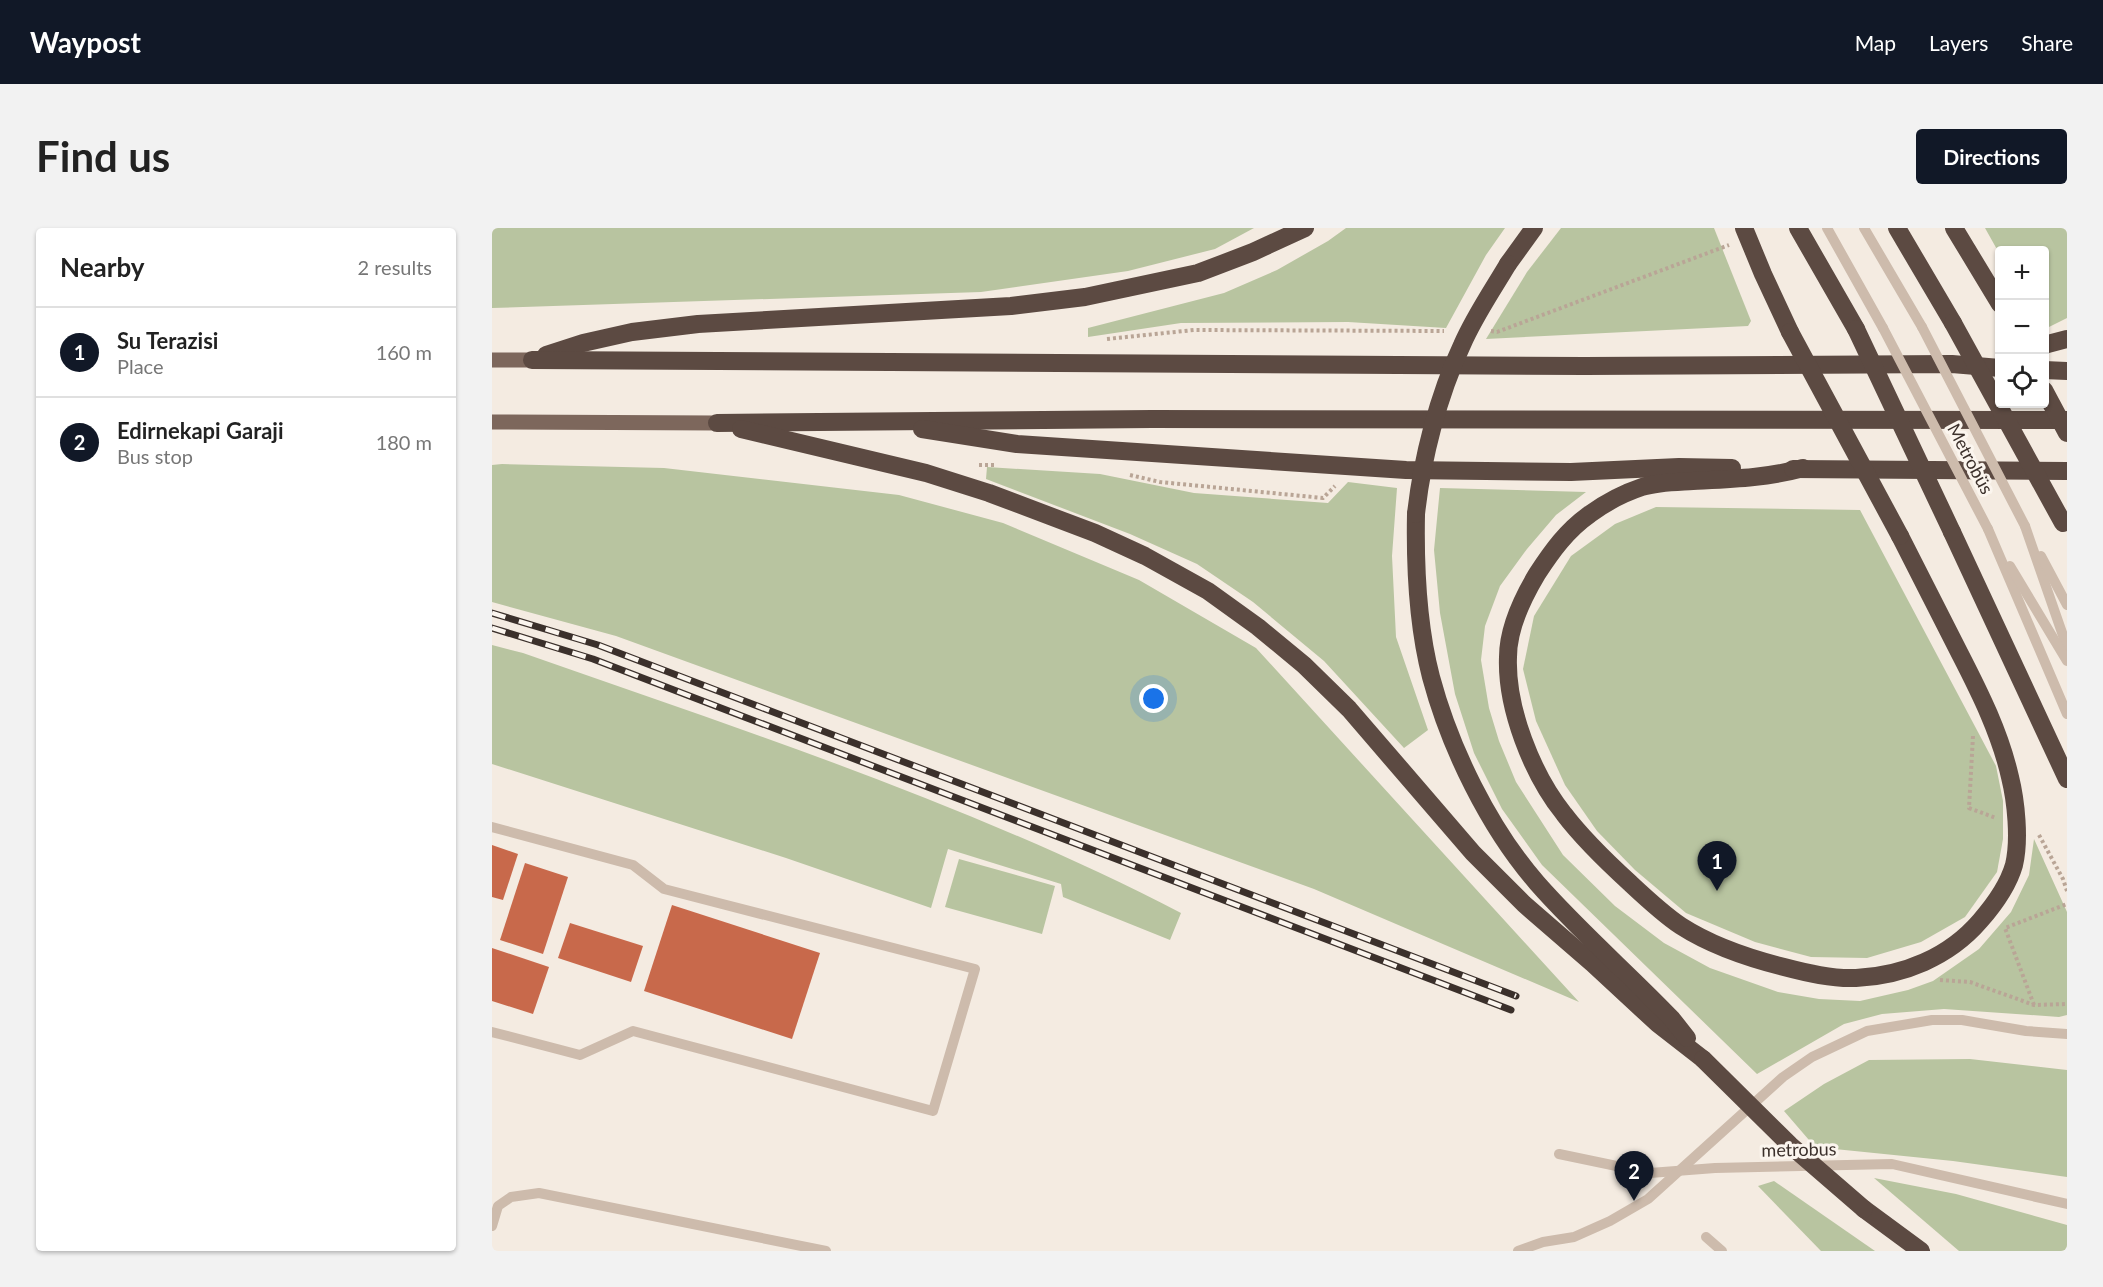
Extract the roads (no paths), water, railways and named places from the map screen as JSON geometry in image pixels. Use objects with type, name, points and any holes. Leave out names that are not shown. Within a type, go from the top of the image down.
[{"type":"highway","points":[[532,360],[584,343],[632,332],[687,325],[1011,306],[1085,297],[1198,273],[1254,252],[1305,228]]},
{"type":"highway","points":[[1534,228],[1508,264],[1462,345],[1426,452],[1416,514],[1415,558],[1424,641],[1431,678],[1475,789],[1499,831],[1537,882],[1672,1019],[1703,1059]]},
{"type":"highway","points":[[1744,228],[1762,274],[1790,332],[1900,536],[1980,693],[1998,737],[2011,779],[2017,826],[2014,863],[2001,893],[1969,934],[1938,957],[1899,972],[1854,978],[1812,974],[1760,961],[1714,944],[1680,926],[1610,864],[1562,813],[1531,758],[1510,694],[1507,655],[1513,625],[1524,595],[1555,547],[1571,528],[1618,497],[1644,487],[1778,475],[1803,468]]},
{"type":"highway","points":[[1798,228],[1856,329],[2067,779]]},
{"type":"highway","points":[[1897,228],[1953,323],[2065,527]]},
{"type":"highway","points":[[1954,228],[1998,300]]},
{"type":"highway","points":[[2049,344],[2067,339]]},
{"type":"highway","points":[[1952,364],[1995,358]]},
{"type":"highway","points":[[532,360],[1585,366],[1952,364],[1995,368]]},
{"type":"highway","points":[[2049,370],[2067,371]]},
{"type":"highway","points":[[2049,399],[2067,433]]},
{"type":"highway","points":[[717,423],[1344,419],[2067,420]]},
{"type":"highway","points":[[891,422],[943,433],[1017,444],[1406,470],[1571,472],[1680,467],[2067,471]]},
{"type":"highway","points":[[717,423],[779,440],[926,473],[989,493],[1095,532],[1145,556],[1208,591],[1258,627],[1304,665],[1349,709],[1473,853],[1524,904],[1658,1024],[1703,1059],[1790,1145],[1864,1209],[1921,1251]]},
{"type":"main road","points":[[492,360],[532,360]]},
{"type":"main road","points":[[492,422],[717,423]]},
{"type":"lane","name":"Metrobüs","points":[[1827,228],[1883,328],[1988,529],[2067,714]]},
{"type":"lane","name":"Metrobüs","points":[[1864,228],[1922,327],[2067,605]]},
{"type":"lane","points":[[2025,526],[2067,647]]},
{"type":"lane","points":[[1988,529],[2067,661]]},
{"type":"lane","points":[[492,827],[633,865],[664,889],[975,969],[933,1112],[633,1031],[580,1055],[492,1032]]},
{"type":"lane","points":[[1518,1251],[1543,1242],[1574,1237],[1610,1221],[1648,1198],[1783,1077],[1812,1057],[1867,1031],[1932,1020],[1962,1020],[2026,1031],[2067,1034]]},
{"type":"lane","name":"metrobus","points":[[1559,1154],[1650,1173],[1715,1168],[1892,1164],[2067,1204]]},
{"type":"lane","points":[[492,1226],[498,1206],[512,1197],[539,1193],[826,1251]]},
{"type":"lane","points":[[1706,1237],[1722,1251]]},
{"type":"railway","points":[[492,613],[598,645],[1516,996]]},
{"type":"railway","points":[[492,628],[593,659],[1511,1010]]},
{"type":"place","name":"Su Terazisi","points":[[1717,891]]},
{"type":"place","name":"Edirnekapi Garaji","points":[[1634,1201]]}]
